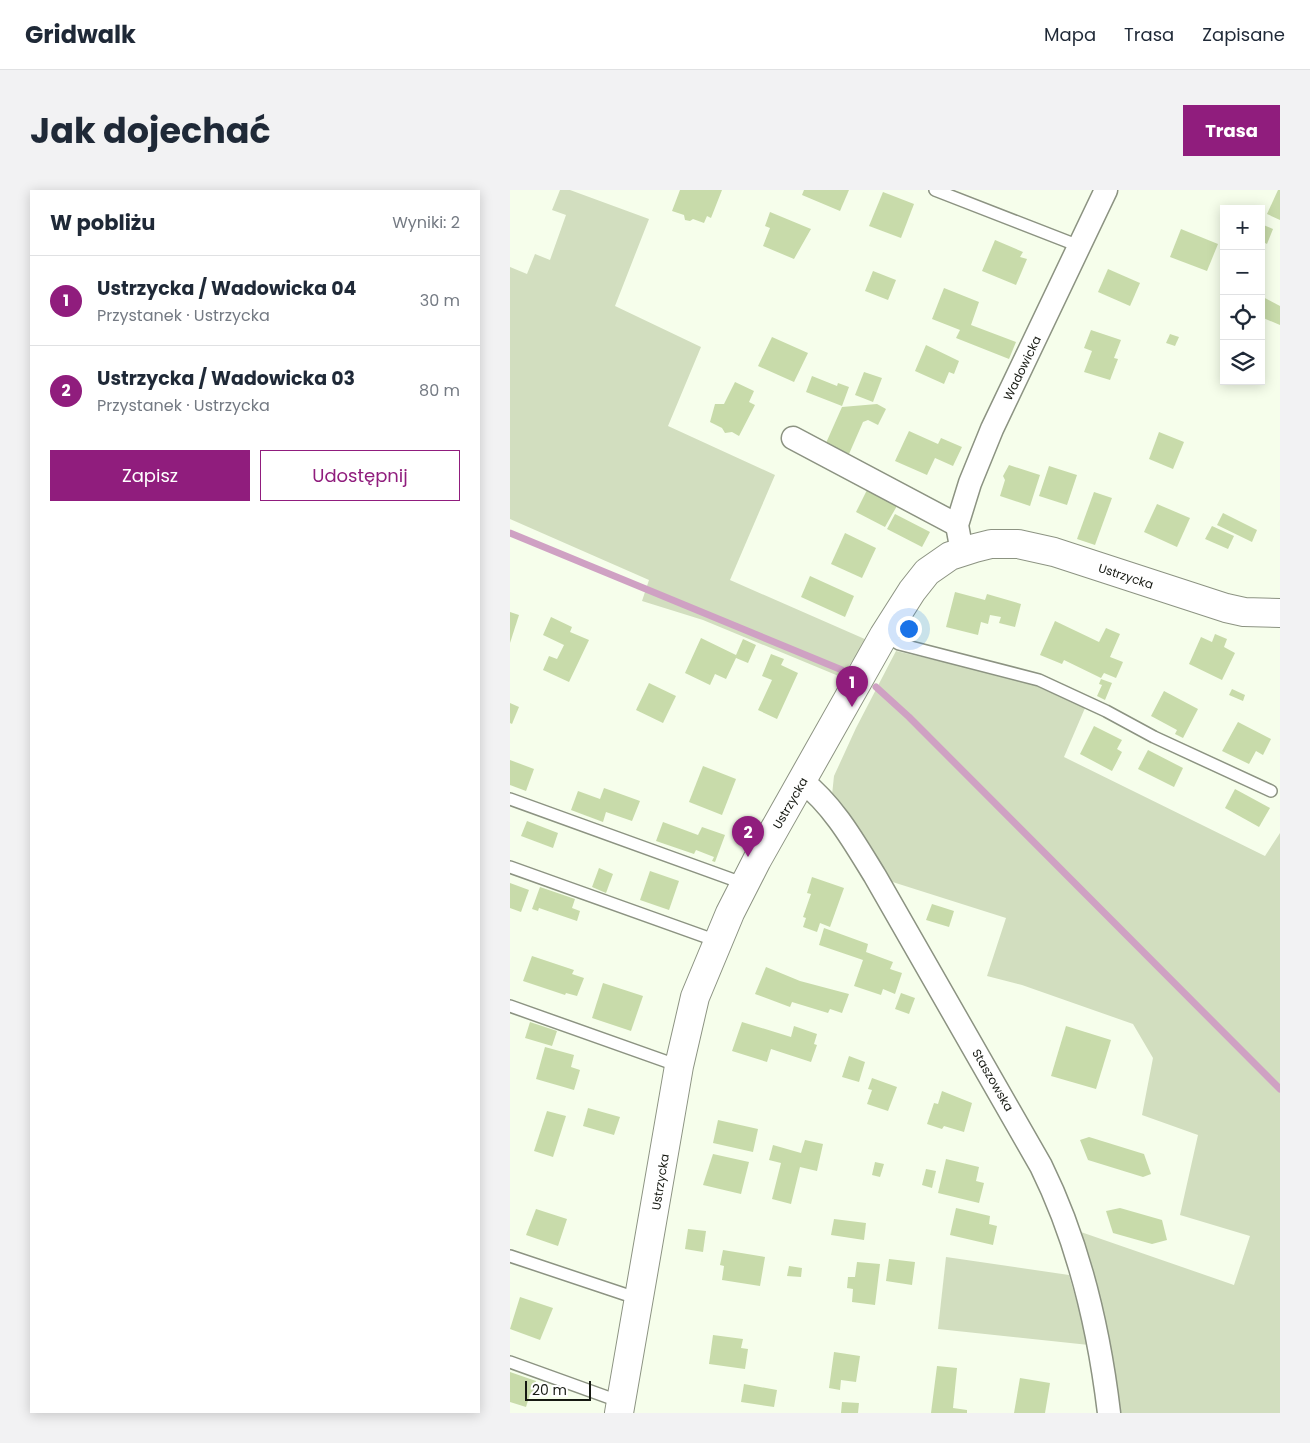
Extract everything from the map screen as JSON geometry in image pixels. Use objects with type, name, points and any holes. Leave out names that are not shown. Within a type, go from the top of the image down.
[{"type":"street","name":"Wadowicka","points":[[962,552],[957,525],[959,512],[992,429],[1106,190]]},
{"type":"street","points":[[792,438],[957,525]]},
{"type":"street","name":"Ustrzycka","points":[[621,1408],[641,1300],[679,1066],[695,997],[717,941],[745,884],[884,635],[912,591],[927,572],[950,556],[991,544],[1027,546],[1226,608],[1244,612],[1280,614]]},
{"type":"street","name":"Staszowska","points":[[802,781],[814,791],[836,817],[865,859],[1045,1173],[1060,1207],[1093,1316],[1103,1364],[1109,1413]]},
{"type":"lane","points":[[935,190],[1079,246]]},
{"type":"lane","points":[[884,635],[899,644],[1039,680],[1106,711],[1170,745],[1271,791]]},
{"type":"lane","points":[[510,799],[745,884]]},
{"type":"lane","points":[[510,868],[717,941]]},
{"type":"lane","points":[[510,1006],[679,1066]]},
{"type":"lane","points":[[510,1256],[641,1300]]},
{"type":"lane","points":[[510,1362],[621,1408]]},
{"type":"green space","points":[[560,190],[570,190],[649,219],[615,306],[701,347],[668,426],[775,475],[730,580],[867,640],[841,677],[703,620],[642,601],[649,580],[510,519],[510,267],[527,274],[535,254],[550,260],[566,215],[552,210]]},
{"type":"green space","points":[[896,651],[1025,681],[1085,708],[1064,757],[1265,856],[1280,833],[1280,1413],[1119,1413],[1078,1231],[1234,1285],[1250,1236],[1180,1215],[1198,1135],[1142,1115],[1153,1058],[1133,1024],[1022,985],[987,976],[1006,918],[880,878],[832,795],[834,776],[856,728]]},
{"type":"green space","points":[[946,1257],[1069,1275],[1089,1345],[938,1329]]},
{"type":"building","points":[[680,190],[722,190],[711,218],[707,216],[704,223],[693,219],[690,221],[685,220],[684,215],[672,211]]},
{"type":"building","points":[[804,190],[849,190],[840,211],[802,195]]},
{"type":"building","points":[[1278,190],[1280,190],[1280,220],[1267,214]]},
{"type":"building","points":[[883,192],[914,204],[901,238],[869,226]]},
{"type":"building","points":[[770,212],[811,229],[794,259],[763,246],[770,228],[765,226]]},
{"type":"building","points":[[1265,226],[1273,229],[1267,244],[1265,243]]},
{"type":"building","points":[[1181,229],[1218,244],[1207,271],[1170,257]]},
{"type":"building","points":[[995,240],[1023,252],[1020,257],[1027,259],[1016,285],[982,271]]},
{"type":"building","points":[[1108,269],[1140,283],[1130,306],[1098,292]]},
{"type":"building","points":[[873,271],[896,280],[888,300],[865,291]]},
{"type":"building","points":[[944,288],[979,302],[971,325],[1016,342],[1009,359],[956,338],[960,330],[932,319]]},
{"type":"building","points":[[1265,298],[1280,306],[1280,325],[1265,319]]},
{"type":"building","points":[[1091,330],[1121,340],[1114,358],[1118,359],[1110,380],[1084,372],[1092,351],[1084,348]]},
{"type":"building","points":[[1170,334],[1179,337],[1175,346],[1166,343]]},
{"type":"building","points":[[772,337],[808,353],[794,382],[758,366]]},
{"type":"building","points":[[926,345],[959,361],[954,374],[949,372],[944,384],[915,371]]},
{"type":"building","points":[[864,372],[882,378],[873,402],[855,395]]},
{"type":"building","points":[[812,376],[837,386],[838,383],[849,387],[842,406],[806,392]]},
{"type":"building","points":[[735,382],[754,391],[749,402],[755,405],[739,436],[732,432],[725,433],[722,428],[710,422],[715,404],[724,404]]},
{"type":"building","points":[[877,404],[886,409],[878,425],[868,420],[863,422],[849,454],[826,443],[842,407]]},
{"type":"building","points":[[909,431],[938,444],[941,438],[962,447],[953,466],[935,458],[927,475],[895,461]]},
{"type":"building","points":[[1159,432],[1184,442],[1173,469],[1149,459]]},
{"type":"building","points":[[1009,465],[1040,475],[1030,506],[1000,496],[1005,480],[1003,476]]},
{"type":"building","points":[[1049,466],[1077,475],[1067,505],[1039,496]]},
{"type":"building","points":[[868,488],[898,504],[885,527],[856,512]]},
{"type":"building","points":[[1094,492],[1112,498],[1095,545],[1077,539]]},
{"type":"building","points":[[1157,504],[1190,518],[1177,547],[1144,532]]},
{"type":"building","points":[[1223,513],[1257,530],[1252,542],[1217,525]]},
{"type":"building","points":[[895,514],[930,532],[922,547],[887,529]]},
{"type":"building","points":[[1212,526],[1234,536],[1228,549],[1205,539]]},
{"type":"building","points":[[845,533],[876,548],[862,578],[831,564]]},
{"type":"building","points":[[810,576],[854,596],[845,617],[801,597]]},
{"type":"building","points":[[955,592],[985,600],[987,594],[1021,604],[1015,627],[999,623],[1001,617],[990,615],[988,624],[981,622],[978,635],[946,627]]},
{"type":"building","points":[[510,612],[519,615],[510,643]]},
{"type":"building","points":[[551,617],[572,627],[570,632],[589,640],[569,682],[543,670],[549,656],[557,659],[564,645],[543,635]]},
{"type":"building","points":[[1055,621],[1099,642],[1106,628],[1120,634],[1110,657],[1123,662],[1116,678],[1104,673],[1101,678],[1064,660],[1062,664],[1040,655]]},
{"type":"building","points":[[1215,634],[1227,639],[1224,647],[1235,653],[1222,680],[1189,664],[1201,637],[1212,642]]},
{"type":"building","points":[[701,638],[736,655],[743,639],[756,645],[748,663],[736,658],[726,679],[715,674],[710,685],[685,673]]},
{"type":"building","points":[[771,654],[784,659],[781,665],[798,673],[777,719],[758,710],[772,680],[762,676]]},
{"type":"building","points":[[1101,679],[1112,683],[1105,700],[1097,696],[1102,685],[1099,684]]},
{"type":"building","points":[[649,683],[676,696],[663,723],[636,710]]},
{"type":"building","points":[[1232,689],[1245,695],[1243,701],[1229,695]]},
{"type":"building","points":[[1164,691],[1198,709],[1183,738],[1175,734],[1177,730],[1151,716]]},
{"type":"building","points":[[510,703],[519,707],[512,724],[510,723]]},
{"type":"building","points":[[1238,722],[1271,739],[1263,755],[1256,751],[1249,764],[1222,751]]},
{"type":"building","points":[[1094,726],[1122,740],[1117,749],[1122,752],[1112,771],[1080,754]]},
{"type":"building","points":[[1148,750],[1183,768],[1174,787],[1138,769]]},
{"type":"building","points":[[510,760],[534,769],[526,791],[510,785]]},
{"type":"building","points":[[703,766],[736,779],[722,815],[689,802]]},
{"type":"building","points":[[604,788],[640,801],[632,821],[606,812],[603,822],[571,810],[578,791],[600,799]]},
{"type":"building","points":[[1235,789],[1270,808],[1259,827],[1225,808]]},
{"type":"building","points":[[527,821],[558,833],[553,848],[521,836]]},
{"type":"building","points":[[663,822],[698,835],[702,827],[725,835],[715,862],[712,861],[714,857],[696,850],[694,854],[656,841]]},
{"type":"building","points":[[599,868],[613,874],[606,893],[592,887]]},
{"type":"building","points":[[650,871],[679,881],[669,910],[640,900]]},
{"type":"building","points":[[812,877],[844,888],[830,927],[820,923],[817,932],[803,927],[806,918],[803,917],[811,894],[807,893]]},
{"type":"building","points":[[510,883],[529,890],[521,912],[510,908]]},
{"type":"building","points":[[540,887],[575,899],[572,908],[580,911],[577,921],[539,908],[538,911],[532,909]]},
{"type":"building","points":[[932,904],[954,911],[949,927],[926,920]]},
{"type":"building","points":[[824,928],[868,944],[866,952],[893,962],[890,969],[902,973],[895,994],[883,989],[881,995],[854,986],[863,960],[819,945]]},
{"type":"building","points":[[532,956],[574,970],[572,974],[584,978],[577,996],[566,993],[565,995],[523,981]]},
{"type":"building","points":[[766,967],[800,981],[849,994],[842,1013],[830,1009],[828,1013],[792,1002],[790,1007],[755,994]]},
{"type":"building","points":[[603,983],[643,996],[631,1031],[592,1018]]},
{"type":"building","points":[[901,993],[915,998],[909,1014],[895,1009]]},
{"type":"building","points":[[530,1022],[557,1031],[552,1046],[525,1038]]},
{"type":"building","points":[[742,1022],[791,1037],[794,1026],[817,1034],[814,1044],[817,1045],[811,1062],[771,1049],[767,1062],[732,1051]]},
{"type":"building","points":[[1066,1026],[1111,1040],[1096,1089],[1051,1076]]},
{"type":"building","points":[[545,1047],[574,1055],[571,1067],[580,1070],[574,1090],[536,1079]]},
{"type":"building","points":[[849,1056],[865,1062],[859,1082],[842,1077]]},
{"type":"building","points":[[872,1078],[897,1087],[888,1111],[867,1104],[872,1090],[868,1089]]},
{"type":"building","points":[[942,1091],[972,1103],[964,1132],[944,1126],[942,1129],[927,1124],[934,1103],[938,1104]]},
{"type":"building","points":[[588,1108],[620,1117],[614,1135],[583,1126]]},
{"type":"building","points":[[547,1111],[566,1116],[553,1157],[534,1151]]},
{"type":"building","points":[[718,1120],[758,1129],[753,1152],[713,1143]]},
{"type":"building","points":[[1089,1137],[1144,1154],[1151,1174],[1143,1177],[1088,1160],[1080,1140]]},
{"type":"building","points":[[805,1140],[823,1144],[817,1171],[800,1167],[791,1204],[772,1199],[781,1163],[769,1160],[773,1145],[801,1153]]},
{"type":"building","points":[[713,1154],[749,1162],[741,1194],[703,1185]]},
{"type":"building","points":[[946,1159],[979,1167],[976,1181],[984,1183],[979,1203],[938,1193]]},
{"type":"building","points":[[875,1162],[884,1164],[880,1177],[872,1175]]},
{"type":"building","points":[[926,1169],[936,1171],[932,1188],[922,1185]]},
{"type":"building","points":[[956,1208],[990,1216],[989,1224],[997,1226],[993,1245],[950,1235]]},
{"type":"building","points":[[1120,1208],[1162,1220],[1167,1240],[1152,1244],[1113,1233],[1106,1211]]},
{"type":"building","points":[[536,1209],[567,1219],[558,1246],[526,1235]]},
{"type":"building","points":[[834,1219],[866,1223],[864,1240],[831,1235]]},
{"type":"building","points":[[688,1229],[706,1231],[703,1252],[685,1249]]},
{"type":"building","points":[[723,1250],[765,1257],[760,1286],[722,1280],[724,1266],[720,1265]]},
{"type":"building","points":[[889,1259],[915,1262],[912,1285],[886,1281]]},
{"type":"building","points":[[857,1262],[880,1264],[875,1305],[852,1302],[853,1289],[847,1288],[848,1277],[855,1277]]},
{"type":"building","points":[[789,1266],[802,1268],[801,1277],[787,1276]]},
{"type":"building","points":[[520,1297],[553,1308],[540,1340],[510,1329]]},
{"type":"building","points":[[713,1335],[743,1339],[741,1348],[748,1349],[745,1369],[709,1364]]},
{"type":"building","points":[[834,1352],[860,1356],[856,1382],[841,1380],[840,1390],[829,1388]]},
{"type":"building","points":[[937,1366],[957,1368],[953,1408],[967,1410],[967,1413],[931,1413]]},
{"type":"building","points":[[510,1372],[536,1381],[533,1388],[539,1390],[536,1396],[530,1394],[526,1407],[510,1402]]},
{"type":"building","points":[[1020,1378],[1050,1383],[1045,1413],[1014,1413]]},
{"type":"building","points":[[744,1384],[777,1390],[774,1407],[741,1402]]},
{"type":"building","points":[[842,1402],[859,1403],[858,1413],[841,1413]]},
{"type":"waterway","points":[[510,533],[842,670]]},
{"type":"waterway","points":[[876,687],[909,717],[1280,1089]]},
{"type":"place","name":"Ustrzycka / Wadowicka 04","points":[[852,707]]},
{"type":"place","name":"Ustrzycka / Wadowicka 03","points":[[748,857]]}]
